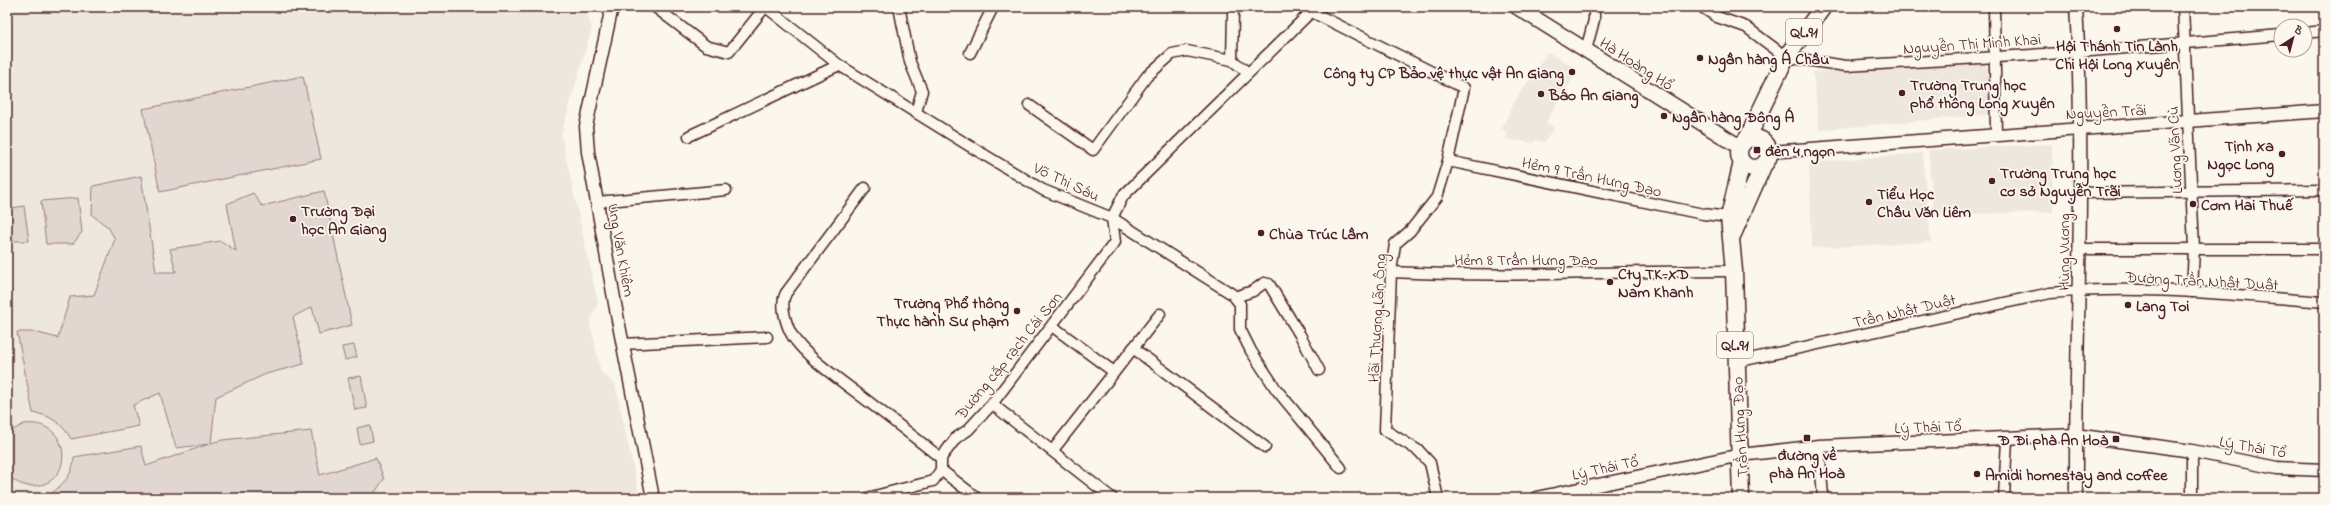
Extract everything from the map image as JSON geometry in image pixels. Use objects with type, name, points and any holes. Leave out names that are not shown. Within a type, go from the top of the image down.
[{"type":"highway","name":"Trần Hưng Đạo","points":[[1741,498],[1741,455],[1736,362],[1734,271],[1732,235],[1729,217],[1743,149],[1786,57],[1823,7]]},
{"type":"highway","name":"Trần Hưng Đạo","points":[[1732,235],[1767,154],[1765,120],[1772,92],[1786,57]]},
{"type":"highway","points":[[1761,139],[1767,154],[1752,168],[1743,149],[1761,139]]},
{"type":"main road","name":"Hà Hoàng Hổ","points":[[1517,7],[1743,149]]},
{"type":"street","name":"Ung Văn Khiêm","points":[[612,7],[586,126],[588,152],[622,344],[653,498]]},
{"type":"street","name":"Võ Thị Sáu","points":[[655,7],[706,46],[729,52],[765,7],[839,65],[1043,190],[1112,218],[1123,196],[1309,9]]},
{"type":"street","points":[[899,7],[910,62],[922,91],[916,112]]},
{"type":"street","points":[[970,53],[993,7]]},
{"type":"street","points":[[1586,50],[1594,20],[1594,7]]},
{"type":"street","points":[[1702,7],[1717,17],[1746,27],[1786,57]]},
{"type":"street","points":[[1994,7],[1996,134]]},
{"type":"street","name":"Hùng Vương","points":[[2076,7],[2079,52],[2080,249],[2075,435],[2076,498]]},
{"type":"street","name":"Lương Vãn Cù","points":[[2183,7],[2187,122],[2194,248],[2192,292]]},
{"type":"street","name":"Hãi Thượng Lãn Ông","points":[[1309,9],[1464,88],[1448,162],[1437,197],[1410,231],[1395,244],[1391,272],[1385,430],[1419,451],[1430,463],[1438,498]]},
{"type":"street","points":[[1232,60],[1233,14]]},
{"type":"street","points":[[2313,32],[2324,31]]},
{"type":"street","name":"Nguyễn Thị Minh Khai","points":[[1786,57],[1846,66],[2079,52],[2273,35]]},
{"type":"street","points":[[1029,106],[1093,150],[1146,76],[1172,54],[1187,51],[1232,60],[1247,72]]},
{"type":"street","points":[[689,136],[839,65]]},
{"type":"street","name":"Nguyễn Trãi","points":[[1767,154],[1996,134],[2187,122],[2324,111]]},
{"type":"street","name":"Hẻm 9 Trần Hưng Đạo","points":[[1448,162],[1695,212],[1729,217]]},
{"type":"street","points":[[865,188],[786,293],[783,298],[783,310],[792,334],[799,345],[821,365],[941,458],[941,470],[933,481],[867,498]]},
{"type":"street","points":[[597,202],[726,190]]},
{"type":"street","points":[[2079,193],[2191,190],[2324,190]]},
{"type":"street","points":[[1112,218],[1235,297],[1240,304],[1240,329],[1251,351],[1276,389],[1341,468]]},
{"type":"street","name":"Đường cặp rạch Cái Sơn","points":[[941,458],[956,438],[968,430],[992,404],[1115,242],[1112,218]]},
{"type":"street","points":[[2080,249],[2324,249]]},
{"type":"street","name":"Hẻm 8 Trần Hưng Đạo","points":[[1391,272],[1445,274],[1734,271]]},
{"type":"street","points":[[1235,297],[1253,291],[1264,283],[1269,284],[1300,335],[1318,370]]},
{"type":"street","name":"Đường Trần Nhật Duật","points":[[2079,290],[2192,292],[2324,302]]},
{"type":"street","name":"Trần Nhật Duật","points":[[1736,362],[2050,293],[2079,290]]},
{"type":"street","points":[[1053,450],[1160,314]]},
{"type":"street","points":[[1052,326],[1114,372]]},
{"type":"street","points":[[622,344],[767,337]]},
{"type":"street","points":[[1133,348],[1265,447]]},
{"type":"street","points":[[992,404],[1053,450],[1112,498]]},
{"type":"street","name":"Lý Thái Tổ","points":[[1536,498],[1741,455],[1818,446],[2075,435],[2192,451],[2277,468],[2324,470]]},
{"type":"street","points":[[2004,498],[2007,439]]},
{"type":"street","points":[[1818,446],[1823,498]]},
{"type":"street","points":[[2192,451],[2192,498]]},
{"type":"street","points":[[941,470],[977,498]]},
{"type":"shaded area","name":"Trường Đại học An Giang","points":[[7,7],[565,7],[586,12],[592,28],[561,135],[598,303],[590,322],[601,372],[615,384],[640,498],[7,498]]},
{"type":"shaded area","name":"Báo An Giang","points":[[1548,52],[1578,70],[1546,122],[1554,128],[1545,142],[1535,140],[1534,143],[1506,139],[1507,132],[1502,129],[1513,104]]},
{"type":"shaded area","name":"Trường Trung học phổ thông Long Xuyên","points":[[1986,60],[1991,114],[1819,130],[1813,72]]},
{"type":"shaded area","points":[[303,76],[321,159],[160,192],[143,109]]},
{"type":"shaded area","name":"Trường Trung học cơ sở Nguyễn Trãi","points":[[2052,144],[2053,212],[1934,215],[1928,150]]},
{"type":"shaded area","name":"Tiểu Học Châu Văn Liêm","points":[[1922,153],[1931,242],[1812,248],[1809,163]]},
{"type":"shaded area","points":[[141,176],[156,272],[176,272],[170,249],[221,241],[236,251],[227,204],[253,193],[262,206],[324,191],[352,325],[319,334],[312,307],[293,317],[304,364],[266,374],[216,397],[211,443],[222,440],[311,431],[320,475],[376,458],[384,479],[371,498],[50,498],[49,496],[66,480],[72,470],[74,457],[141,446],[146,466],[209,444],[176,448],[160,393],[133,405],[139,426],[71,439],[60,424],[45,415],[33,413],[17,332],[34,332],[58,338],[70,297],[94,295],[115,239],[108,227],[92,215],[93,186]]},
{"type":"shaded area","points":[[78,198],[82,232],[73,244],[46,244],[41,201]]},
{"type":"shaded area","points":[[24,206],[29,241],[7,241],[7,209]]},
{"type":"shaded area","points":[[354,345],[357,357],[345,360],[342,347]]},
{"type":"shaded area","points":[[361,376],[367,408],[355,410],[348,378]]},
{"type":"shaded area","points":[[24,424],[40,425],[52,431],[60,441],[63,453],[61,465],[56,476],[46,483],[31,486],[24,485],[15,481],[7,474],[7,436],[13,430]]},
{"type":"shaded area","points":[[370,425],[373,441],[360,444],[357,428]]},
{"type":"place","name":"Hội Thánh Tin Lành Chi Hội Long Xuyên","points":[[2117,29]]},
{"type":"place","name":"Ngân hàng Á Châu","points":[[1700,58]]},
{"type":"place","name":"Công ty CP Bảo vệ thực vật An Giang","points":[[1572,72]]},
{"type":"place","name":"Trường Trung học phổ thông Long Xuyên","points":[[1902,93]]},
{"type":"place","name":"Báo An Giang","points":[[1541,94]]},
{"type":"place","name":"Ngân hàng Đông Á","points":[[1664,116]]},
{"type":"place","name":"đèn 4 ngọn","points":[[1757,150]]},
{"type":"place","name":"Tịnh Xa Ngọc Long","points":[[2282,154]]},
{"type":"place","name":"Trường Trung học cơ sở Nguyễn Trãi","points":[[1992,181]]},
{"type":"place","name":"Tiểu Học Châu Văn Liêm","points":[[1869,202]]},
{"type":"place","name":"Cơm Hai Thuế","points":[[2193,204]]},
{"type":"place","name":"Trường Đại học An Giang","points":[[293,219]]},
{"type":"place","name":"Chùa Trúc Lâm","points":[[1261,233]]},
{"type":"place","name":"Cty TK-XD Nam Khanh","points":[[1610,282]]},
{"type":"place","name":"Lang Toi","points":[[2128,305]]},
{"type":"place","name":"Trường Phổ thông Thực hành Sư phạm","points":[[1017,311]]},
{"type":"place","name":"đường về phà An Hoà","points":[[1807,438]]},
{"type":"place","name":"Đ Đi phà An Hoà","points":[[2116,439]]},
{"type":"place","name":"Amidi homestay and coffee","points":[[1977,474]]}]
